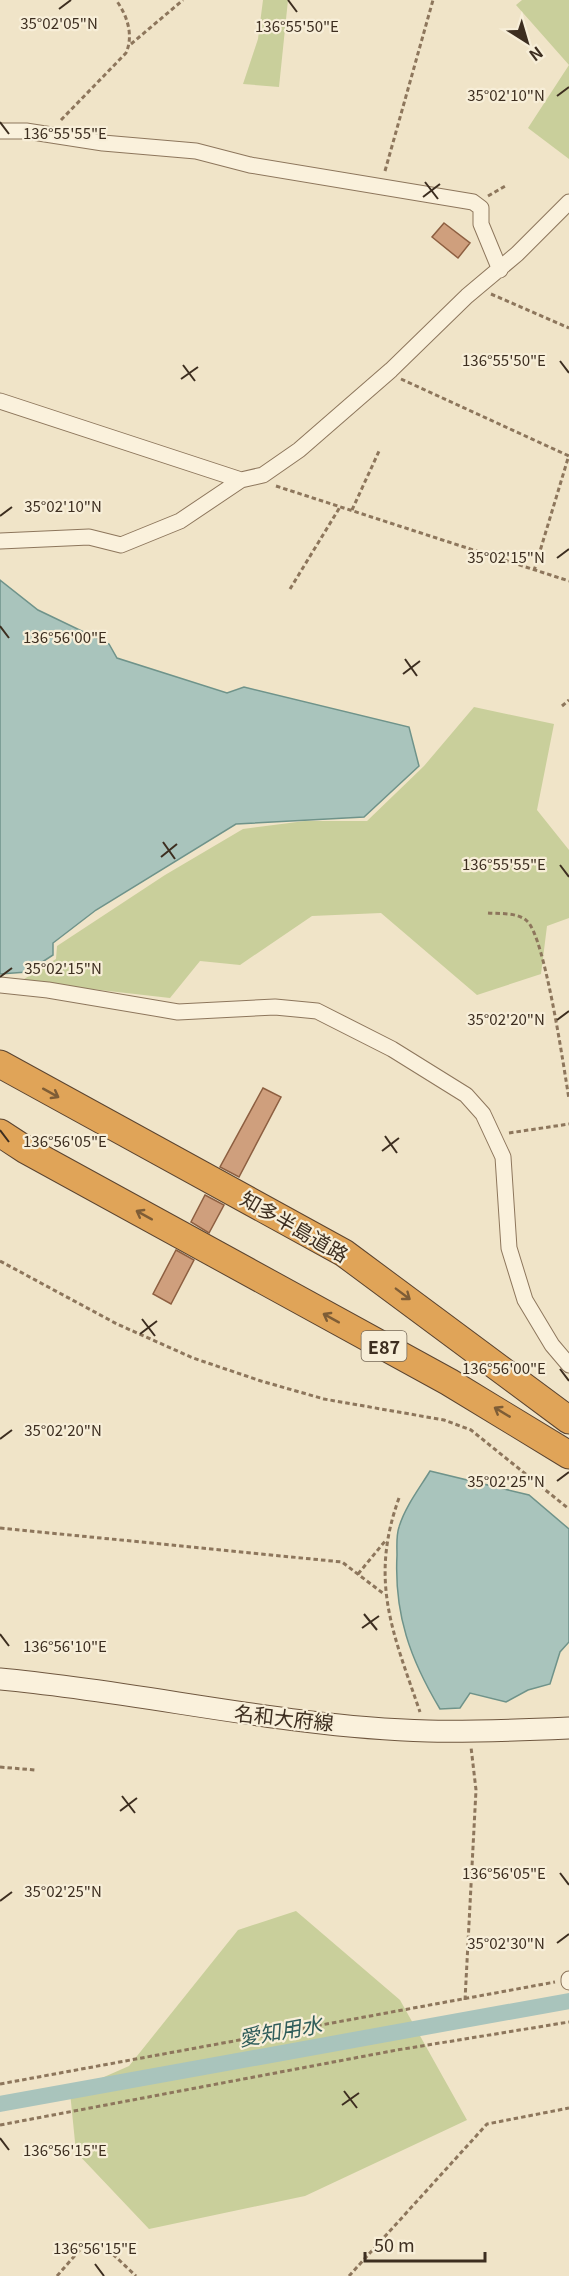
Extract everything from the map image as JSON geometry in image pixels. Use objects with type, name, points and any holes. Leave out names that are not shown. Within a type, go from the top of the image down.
[{"type":"highway","name":"知多半島道路","points":[[0,1064],[344,1253],[569,1420]]},
{"type":"highway","name":"E87","points":[[0,1133],[36,1156],[449,1382],[569,1455]]},
{"type":"highway","points":[[523,1385],[569,1409]]},
{"type":"highway","points":[[528,1428],[569,1466]]},
{"type":"main road","name":"名和大府線","points":[[0,1679],[258,1714],[427,1731],[569,1728]]},
{"type":"street","points":[[0,131],[196,151],[250,165],[473,202],[482,208],[481,224],[500,270]]},
{"type":"street","points":[[0,542],[89,537],[121,545],[180,521],[241,480],[263,475],[299,450],[391,370],[480,285],[500,270],[569,202]]},
{"type":"street","points":[[0,401],[241,480]]},
{"type":"street","points":[[0,985],[48,990],[178,1012],[274,1007],[317,1011],[393,1049],[465,1095],[483,1114],[503,1157],[506,1219],[517,1277],[525,1300],[538,1324],[569,1365]]},
{"type":"path","points":[[116,0],[127,21],[131,44]]},
{"type":"path","points":[[53,135],[58,123],[126,53],[131,44],[183,0]]},
{"type":"path","points":[[381,187],[433,0]]},
{"type":"path","points":[[482,208],[483,201],[507,184]]},
{"type":"path","points":[[480,285],[491,294],[569,328]]},
{"type":"path","points":[[391,370],[395,376],[569,455],[534,571]]},
{"type":"path","points":[[352,511],[380,449]]},
{"type":"path","points":[[263,475],[274,485],[569,581]]},
{"type":"path","points":[[290,589],[340,507]]},
{"type":"path","points":[[562,706],[569,700]]},
{"type":"path","points":[[488,913],[509,914],[525,919],[534,930],[547,975],[569,1099]]},
{"type":"path","points":[[495,1136],[569,1124]]},
{"type":"path","points":[[0,1261],[117,1324],[193,1358],[324,1399],[444,1420],[471,1430],[569,1509]]},
{"type":"path","points":[[399,1498],[387,1539],[384,1594],[390,1624],[427,1731]]},
{"type":"path","points":[[0,1528],[342,1562],[384,1594]]},
{"type":"path","points":[[358,1574],[387,1539]]},
{"type":"path","points":[[465,2000],[476,1790],[469,1730]]},
{"type":"path","points":[[0,1767],[35,1770]]},
{"type":"path","points":[[0,2084],[569,1981]]},
{"type":"path","points":[[0,2125],[397,2050],[569,2022]]},
{"type":"path","points":[[349,2276],[487,2124],[569,2108]]},
{"type":"path","points":[[57,2276],[85,2244],[100,2243],[136,2276]]},
{"type":"green space","points":[[263,0],[288,0],[279,87],[243,84],[258,39]]},
{"type":"green space","points":[[522,0],[569,0],[569,65],[516,5]]},
{"type":"green space","points":[[569,65],[569,159],[528,128]]},
{"type":"green space","points":[[474,707],[554,724],[537,810],[569,850],[569,918],[547,926],[541,974],[477,995],[381,913],[312,916],[240,965],[200,961],[170,998],[21,981],[56,959],[57,946],[165,875],[243,829],[305,821],[367,821],[424,766]]},
{"type":"green space","points":[[296,1911],[400,2000],[467,2120],[305,2196],[149,2229],[76,2152],[70,2092],[129,2066],[238,1930]]},
{"type":"water","points":[[0,580],[38,610],[109,644],[117,658],[227,693],[244,687],[409,727],[419,766],[364,817],[236,824],[96,910],[53,943],[53,955],[27,972],[0,974]]},
{"type":"water","points":[[430,1471],[529,1495],[569,1529],[569,1642],[560,1652],[550,1684],[528,1690],[506,1702],[470,1693],[460,1708],[440,1709],[429,1690],[412,1654],[401,1616],[397,1577],[397,1534],[409,1505]]},
{"type":"building","points":[[444,223],[470,243],[458,258],[432,237]]},
{"type":"building","points":[[263,1088],[281,1097],[239,1177],[220,1167]]},
{"type":"building","points":[[205,1195],[224,1205],[209,1233],[191,1222]]},
{"type":"building","points":[[176,1250],[194,1260],[171,1304],[153,1294]]},
{"type":"waterway","name":"愛知用水","points":[[0,2104],[569,2001]]}]
